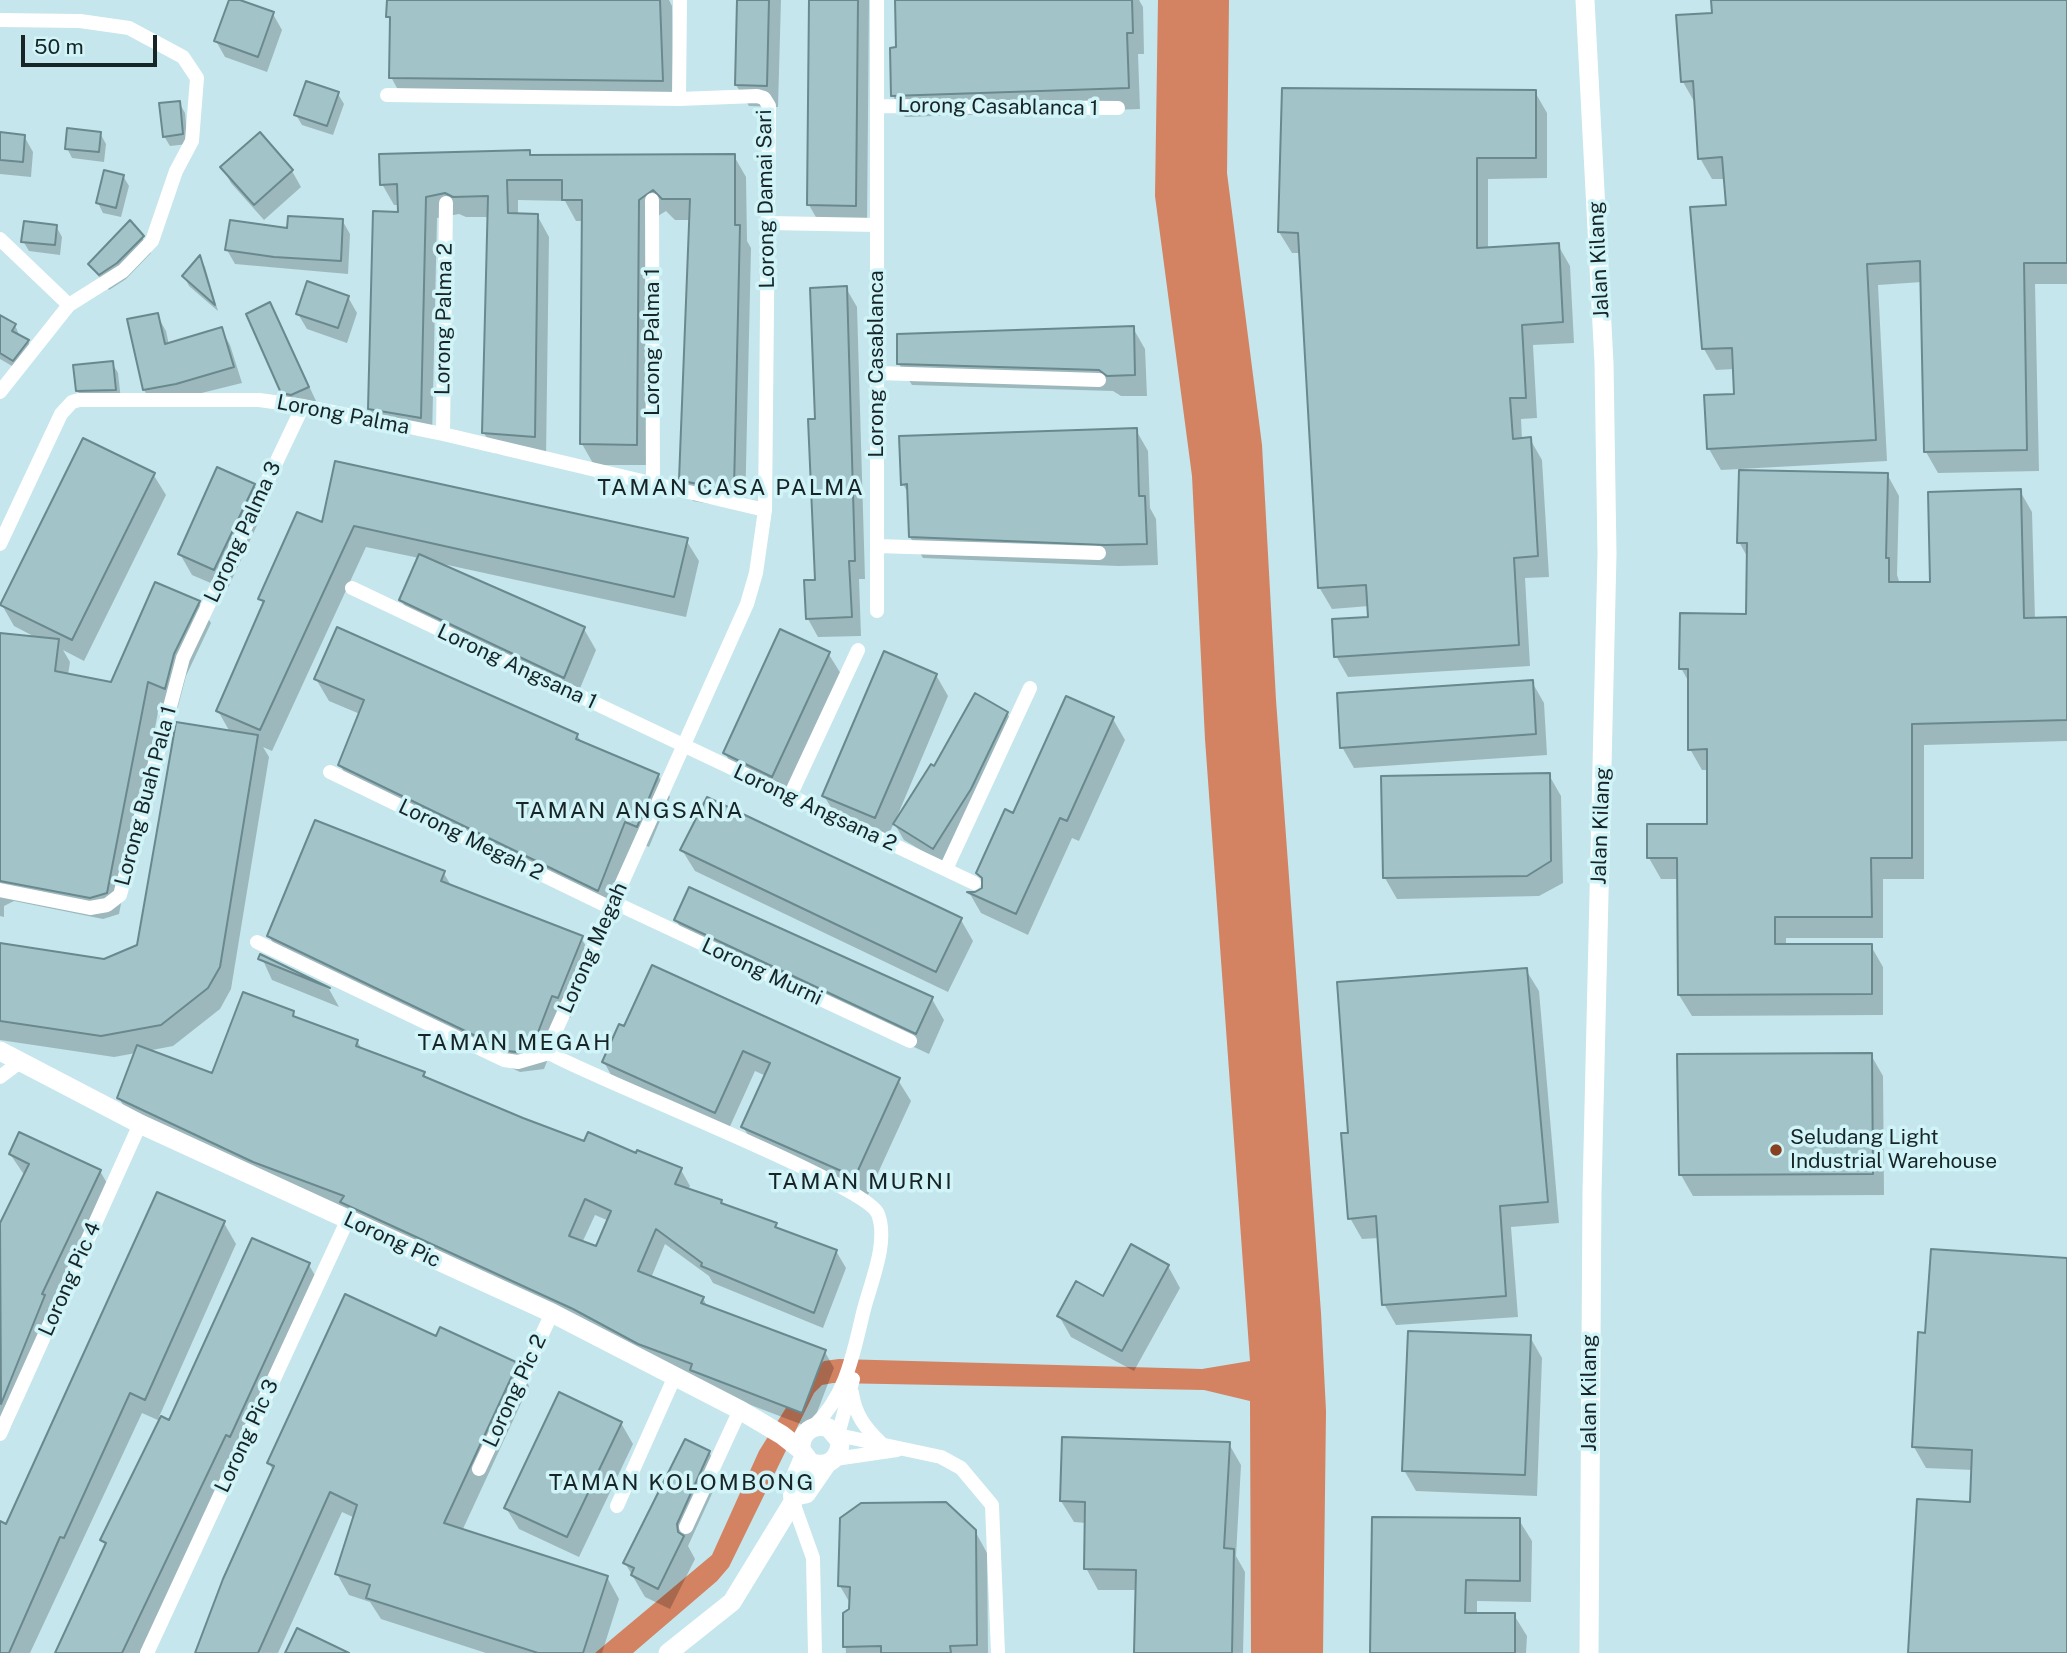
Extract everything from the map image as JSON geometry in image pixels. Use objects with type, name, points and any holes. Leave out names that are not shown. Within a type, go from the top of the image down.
[{"type":"street","points":[[679,99],[680,0]]},
{"type":"street","name":"Lorong Casablanca","points":[[877,0],[877,611]]},
{"type":"street","name":"Jalan Kilang","points":[[1586,0],[1604,363],[1607,554],[1592,1178],[1589,1653]]},
{"type":"street","points":[[0,20],[80,22],[129,28],[183,57],[197,78],[192,141],[176,171],[152,241],[123,271],[69,305],[0,391]]},
{"type":"street","name":"Lorong Damai Sari","points":[[387,95],[764,98],[769,106],[765,510]]},
{"type":"street","name":"Lorong Casablanca 1","points":[[877,106],[1118,108]]},
{"type":"street","name":"Lorong Palma 1","points":[[652,200],[653,484]]},
{"type":"street","name":"Lorong Palma 2","points":[[443,434],[446,204]]},
{"type":"street","points":[[768,223],[877,225]]},
{"type":"street","points":[[0,239],[69,305]]},
{"type":"street","points":[[877,373],[1099,380]]},
{"type":"street","name":"Lorong Palma","points":[[0,544],[61,414],[72,402],[258,400],[303,406],[443,434],[765,510]]},
{"type":"street","name":"Lorong Palma 3","points":[[183,658],[303,406]]},
{"type":"street","name":"Lorong Megah","points":[[549,1053],[553,1037],[747,604],[756,573],[765,510]]},
{"type":"street","points":[[877,546],[1100,552]]},
{"type":"street","name":"Lorong Angsana 1","points":[[352,588],[683,746]]},
{"type":"street","points":[[790,796],[858,650]]},
{"type":"street","name":"Lorong Buah Pala 1","points":[[0,890],[90,908],[107,905],[120,895],[183,658]]},
{"type":"street","points":[[946,869],[1030,688]]},
{"type":"street","name":"Lorong Angsana 2","points":[[683,746],[974,883]]},
{"type":"street","name":"Lorong Megah 2","points":[[330,772],[612,905]]},
{"type":"street","name":"Lorong Murni","points":[[612,905],[910,1041]]},
{"type":"street","points":[[257,942],[504,1060],[518,1062],[549,1053],[860,1195],[878,1213],[881,1243],[846,1387],[838,1436],[840,1448],[806,1494],[794,1499],[732,1602],[668,1653]]},
{"type":"street","name":"Lorong Pic","points":[[0,1051],[140,1125],[552,1313],[764,1425],[806,1441]]},
{"type":"street","points":[[0,1077],[20,1062]]},
{"type":"street","name":"Lorong Pic 4","points":[[0,1434],[140,1125]]},
{"type":"street","name":"Lorong Pic 3","points":[[147,1653],[348,1219]]},
{"type":"street","name":"Lorong Pic 2","points":[[479,1469],[552,1313]]},
{"type":"street","points":[[617,1506],[675,1376]]},
{"type":"street","points":[[815,1653],[813,1558],[792,1485],[806,1441],[831,1411],[846,1387]]},
{"type":"street","points":[[846,1387],[861,1421],[880,1442]]},
{"type":"street","points":[[686,1527],[740,1410]]},
{"type":"street","points":[[806,1441],[830,1428],[838,1436],[880,1442],[941,1457],[961,1468],[992,1505],[998,1653]]},
{"type":"street","points":[[806,1441],[810,1462],[830,1462],[909,1449]]},
{"type":"shaded area","points":[[1158,0],[1229,0],[1227,173],[1262,445],[1276,700],[1321,1313],[1326,1411],[1323,1653],[1251,1653],[1250,1401],[1204,1390],[833,1383],[822,1385],[814,1393],[729,1567],[717,1581],[633,1653],[595,1653],[712,1555],[759,1451],[804,1379],[824,1361],[839,1359],[1202,1369],[1250,1361],[1205,739],[1192,476],[1155,196]]},
{"type":"building","points":[[229,0],[240,0],[274,12],[258,57],[214,41]]},
{"type":"building","points":[[387,0],[660,0],[663,81],[389,78],[390,17],[386,17]]},
{"type":"building","points":[[737,0],[769,0],[767,86],[735,85]]},
{"type":"building","points":[[809,0],[858,0],[856,206],[807,205]]},
{"type":"building","points":[[895,0],[1132,0],[1133,33],[1127,33],[1129,88],[891,96],[890,48],[896,47]]},
{"type":"building","points":[[1711,0],[2067,0],[2067,263],[2024,263],[2027,450],[1924,452],[1920,261],[1867,264],[1876,440],[1707,449],[1704,395],[1734,394],[1732,348],[1702,349],[1690,207],[1726,205],[1722,157],[1698,159],[1693,81],[1681,82],[1676,15],[1712,13]]},
{"type":"building","points":[[306,81],[339,92],[327,126],[294,115]]},
{"type":"building","points":[[1282,88],[1536,90],[1536,158],[1477,158],[1477,248],[1559,243],[1563,322],[1522,325],[1526,398],[1510,398],[1513,439],[1531,437],[1538,556],[1514,558],[1519,645],[1334,657],[1332,619],[1368,617],[1366,585],[1318,588],[1298,233],[1278,232]]},
{"type":"building","points":[[180,101],[183,134],[163,137],[159,103]]},
{"type":"building","points":[[67,128],[101,132],[99,152],[65,149]]},
{"type":"building","points":[[0,132],[25,135],[23,162],[0,160]]},
{"type":"building","points":[[260,132],[293,170],[254,205],[220,167]]},
{"type":"building","points":[[530,150],[530,155],[735,154],[735,225],[740,225],[734,489],[679,480],[690,199],[662,199],[653,190],[639,200],[637,445],[580,444],[582,200],[562,200],[562,180],[507,180],[508,213],[538,214],[535,437],[482,433],[488,196],[453,197],[445,193],[426,197],[421,418],[368,409],[373,211],[398,212],[397,184],[380,185],[379,154]]},
{"type":"building","points":[[104,170],[124,175],[116,208],[96,203]]},
{"type":"building","points":[[288,216],[343,219],[341,261],[274,257],[225,250],[230,220],[287,228]]},
{"type":"building","points":[[130,220],[144,236],[117,263],[99,275],[88,264]]},
{"type":"building","points":[[24,221],[57,225],[55,245],[21,242]]},
{"type":"building","points":[[200,255],[215,305],[182,276]]},
{"type":"building","points":[[307,281],[349,296],[338,328],[296,314]]},
{"type":"building","points":[[847,286],[855,561],[849,561],[852,617],[806,619],[804,580],[815,580],[808,419],[815,419],[810,288]]},
{"type":"building","points":[[270,302],[309,387],[291,395],[281,393],[246,314]]},
{"type":"building","points":[[158,313],[165,344],[222,327],[234,367],[176,384],[143,390],[127,319]]},
{"type":"building","points":[[0,315],[16,324],[12,331],[29,340],[13,361],[0,353]]},
{"type":"building","points":[[1134,326],[1135,375],[1107,376],[1099,370],[897,364],[897,334]]},
{"type":"building","points":[[113,361],[116,390],[76,391],[73,365]]},
{"type":"building","points":[[1137,428],[1139,496],[1145,496],[1147,544],[1105,545],[909,537],[907,484],[901,485],[899,436]]},
{"type":"building","points":[[83,438],[155,473],[72,640],[0,605]]},
{"type":"building","points":[[335,461],[688,538],[674,597],[354,526],[260,730],[216,711],[264,601],[258,599],[297,512],[322,522]]},
{"type":"building","points":[[217,467],[255,484],[214,570],[178,554]]},
{"type":"building","points":[[1739,470],[1888,473],[1886,558],[1889,558],[1889,582],[1930,582],[1928,492],[2021,489],[2024,618],[2067,617],[2067,720],[1912,724],[1912,858],[1871,858],[1872,917],[1775,917],[1775,944],[1872,944],[1872,994],[1678,995],[1677,858],[1647,858],[1647,824],[1707,824],[1707,749],[1688,750],[1688,669],[1679,669],[1680,613],[1746,614],[1747,543],[1737,543]]},
{"type":"building","points":[[419,554],[585,627],[564,678],[399,600]]},
{"type":"building","points":[[155,582],[200,601],[174,654],[165,689],[148,682],[107,893],[90,898],[0,881],[0,633],[59,639],[55,671],[111,682]]},
{"type":"building","points":[[337,627],[578,734],[576,739],[659,774],[637,827],[625,822],[598,891],[338,765],[364,700],[314,679]]},
{"type":"building","points":[[780,629],[830,652],[772,777],[723,753]]},
{"type":"building","points":[[884,651],[937,674],[875,818],[822,796]]},
{"type":"building","points":[[1533,680],[1536,734],[1340,748],[1337,693]]},
{"type":"building","points":[[975,693],[1008,712],[971,789],[933,849],[893,824],[931,764],[934,766]]},
{"type":"building","points":[[1066,696],[1114,717],[1067,821],[1060,818],[1016,914],[967,892],[982,888],[982,878],[976,873],[1005,809],[1013,813]]},
{"type":"building","points":[[176,722],[258,735],[220,967],[208,988],[161,1025],[101,1036],[0,1021],[0,943],[104,959],[137,945]]},
{"type":"building","points":[[1550,773],[1551,861],[1527,876],[1383,878],[1381,776]]},
{"type":"building","points":[[707,797],[962,918],[936,972],[680,850]]},
{"type":"building","points":[[315,820],[445,871],[441,881],[583,936],[558,998],[552,996],[532,1048],[517,1052],[507,1051],[267,936]]},
{"type":"building","points":[[689,887],[933,997],[916,1034],[674,920]]},
{"type":"building","points":[[260,954],[330,988],[258,959]]},
{"type":"building","points":[[652,965],[900,1078],[855,1177],[741,1127],[770,1063],[743,1051],[715,1113],[602,1062],[619,1024],[624,1026]]},
{"type":"building","points":[[1527,968],[1548,1202],[1500,1206],[1506,1296],[1382,1305],[1376,1216],[1348,1219],[1341,1133],[1348,1133],[1337,982]]},
{"type":"building","points":[[243,992],[294,1011],[293,1016],[358,1040],[356,1046],[425,1072],[423,1076],[523,1118],[584,1141],[588,1132],[636,1153],[637,1150],[682,1168],[675,1184],[722,1200],[721,1203],[777,1223],[775,1227],[837,1250],[814,1313],[701,1266],[702,1263],[656,1229],[638,1271],[704,1297],[701,1303],[826,1350],[802,1413],[690,1370],[692,1364],[638,1344],[573,1309],[340,1202],[344,1196],[253,1162],[117,1098],[137,1045],[212,1073]],"holes":[[[585,1199],[611,1211],[596,1246],[569,1236]]]},
{"type":"building","points":[[1872,1053],[1873,1174],[1679,1175],[1677,1054]]},
{"type":"building","points":[[19,1132],[101,1170],[42,1294],[45,1295],[1,1404],[0,1223],[29,1164],[9,1154]]},
{"type":"building","points":[[157,1192],[225,1221],[145,1400],[130,1393],[64,1538],[60,1537],[9,1653],[0,1653],[0,1521],[6,1524]]},
{"type":"building","points":[[252,1238],[310,1263],[230,1437],[226,1435],[122,1653],[55,1653],[106,1543],[100,1540],[161,1416],[169,1420]]},
{"type":"building","points":[[1131,1244],[1169,1265],[1122,1351],[1057,1316],[1076,1281],[1103,1296]]},
{"type":"building","points":[[1931,1249],[2067,1258],[2067,1653],[1908,1653],[1917,1499],[1970,1502],[1972,1450],[1912,1447],[1918,1332],[1925,1333]]},
{"type":"building","points":[[345,1294],[436,1336],[440,1327],[518,1363],[444,1523],[608,1576],[583,1653],[538,1653],[366,1598],[370,1585],[335,1574],[357,1505],[330,1492],[258,1653],[195,1653],[223,1579],[274,1466],[267,1463]]},
{"type":"building","points":[[1408,1331],[1531,1335],[1525,1475],[1402,1471]]},
{"type":"building","points":[[559,1392],[622,1422],[567,1537],[504,1508]]},
{"type":"building","points":[[1062,1437],[1230,1442],[1224,1548],[1234,1549],[1232,1653],[1134,1653],[1136,1570],[1084,1569],[1085,1502],[1060,1501]]},
{"type":"building","points":[[685,1439],[710,1451],[677,1524],[678,1532],[684,1536],[658,1589],[631,1575],[634,1568],[623,1563]]},
{"type":"building","points":[[946,1502],[976,1530],[977,1645],[950,1646],[951,1653],[881,1653],[881,1646],[843,1647],[843,1613],[849,1609],[850,1587],[838,1586],[840,1518],[861,1503]]},
{"type":"building","points":[[1372,1517],[1520,1518],[1520,1581],[1466,1580],[1465,1613],[1515,1613],[1515,1653],[1370,1653]]},
{"type":"building","points":[[297,1628],[349,1653],[285,1653]]},
{"type":"place","name":"Seludang Light Industrial Warehouse","points":[[1776,1150]]},
{"type":"district","name":"TAMAN CASA PALMA","points":[[731,488]]},
{"type":"district","name":"TAMAN ANGSANA","points":[[630,811]]},
{"type":"district","name":"TAMAN MEGAH","points":[[515,1043]]},
{"type":"district","name":"TAMAN MURNI","points":[[861,1182]]},
{"type":"district","name":"TAMAN KOLOMBONG","points":[[682,1483]]}]
